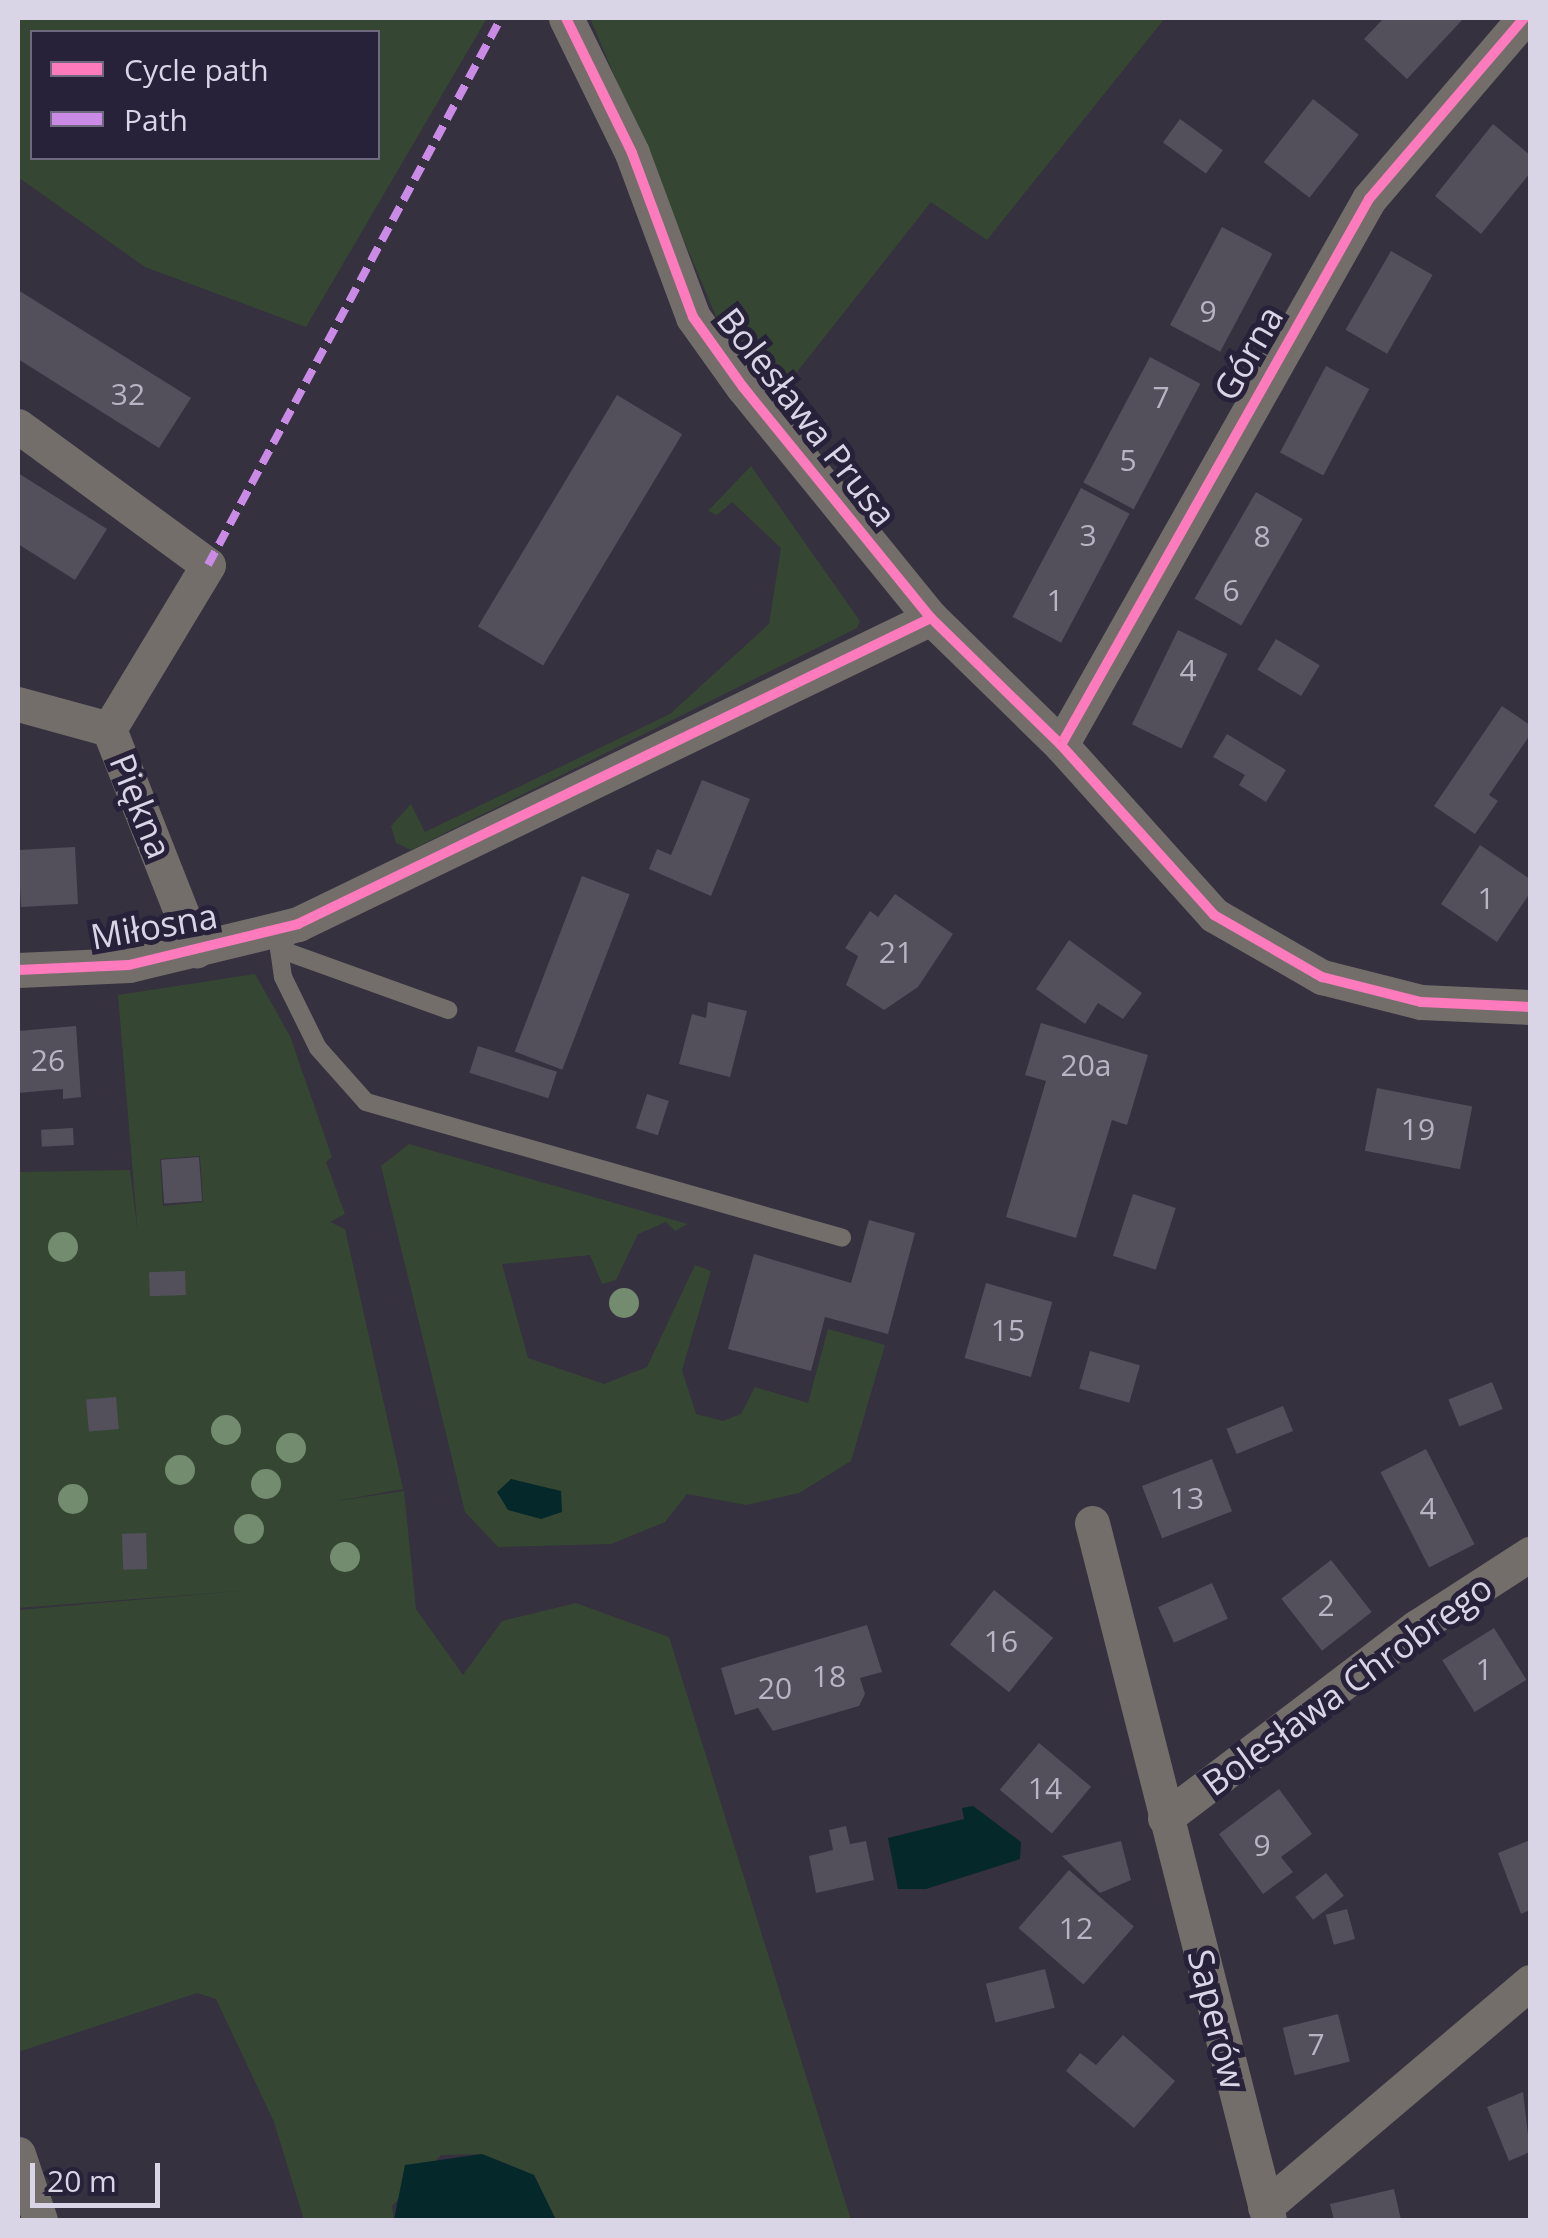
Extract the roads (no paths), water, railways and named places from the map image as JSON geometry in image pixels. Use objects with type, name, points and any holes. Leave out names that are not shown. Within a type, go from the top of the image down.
[{"type":"street","name":"Bolesława Prusa","points":[[566,18],[632,153],[694,317],[931,618],[1061,745],[1214,915],[1268,951],[1322,977],[1421,1002],[1530,1007]]},
{"type":"street","name":"Górna","points":[[1061,745],[1369,199],[1524,18]]},
{"type":"street","name":"Piękna","points":[[18,426],[208,565],[109,729],[196,950]]},
{"type":"street","points":[[289,936],[931,618]]},
{"type":"street","points":[[18,704],[109,729]]},
{"type":"street","name":"Miłosna","points":[[18,970],[128,966],[196,950],[289,936]]},
{"type":"street","name":"Saperów","points":[[1092,1523],[1267,2214]]},
{"type":"street","name":"Bolesława Chrobrego","points":[[1166,1818],[1417,1627],[1530,1554]]},
{"type":"street","points":[[1267,2214],[1530,1982]]},
{"type":"street","points":[[18,2154],[40,2220]]},
{"type":"lane","points":[[289,936],[448,1010]]},
{"type":"lane","points":[[289,936],[304,1026],[366,1102],[842,1238]]}]
